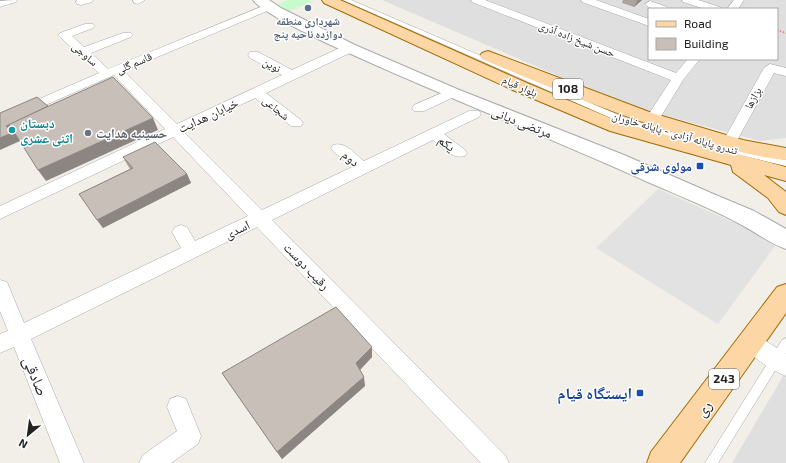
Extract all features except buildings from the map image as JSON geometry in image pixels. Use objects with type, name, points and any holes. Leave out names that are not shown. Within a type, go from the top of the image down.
[{"type":"main road","name":"بلوار قیام","points":[[329,0],[521,87],[616,127],[726,150],[786,154]]},
{"type":"main road","name":"بلوار قیام","points":[[359,0],[556,85],[652,120],[786,174]]},
{"type":"main road","points":[[726,150],[775,193],[786,207]]},
{"type":"main road","name":"ری","points":[[662,463],[786,294]]},
{"type":"street","points":[[0,4],[12,0]]},
{"type":"street","name":"حسن شیخ زاده آذری","points":[[476,0],[678,78]]},
{"type":"street","points":[[586,0],[602,11],[648,23]]},
{"type":"street","points":[[687,0],[713,8]]},
{"type":"street","points":[[733,8],[739,0]]},
{"type":"street","name":"مرتضی دیانی","points":[[264,4],[350,48],[451,93],[617,160],[704,198],[746,218],[786,240]]},
{"type":"street","name":"قاسم گلی","points":[[1,119],[112,72],[264,4]]},
{"type":"street","points":[[650,4],[660,8]]},
{"type":"street","name":"ساوجی","points":[[88,26],[64,35],[82,52],[112,72]]},
{"type":"street","points":[[82,52],[126,35]]},
{"type":"street","name":"خیابان‌ هدایت","points":[[0,213],[350,48]]},
{"type":"street","name":"نوین","points":[[254,55],[291,75]]},
{"type":"street","points":[[652,120],[678,78],[693,60]]},
{"type":"street","name":"بزازها","points":[[726,150],[770,68],[786,72]]},
{"type":"street","name":"رقیب دوست","points":[[112,72],[175,131],[497,463]]},
{"type":"street","name":"شجاعی","points":[[256,92],[296,123]]},
{"type":"street","points":[[419,108],[451,93]]},
{"type":"street","name":"اسدی","points":[[0,344],[474,114]]},
{"type":"street","name":"یکم","points":[[435,134],[460,153]]},
{"type":"street","name":"دوم","points":[[338,148],[363,168]]},
{"type":"street","points":[[181,232],[192,251]]},
{"type":"street","name":"صادقی","points":[[0,288],[72,463]]},
{"type":"street","points":[[326,317],[345,306]]},
{"type":"street","points":[[751,342],[783,356]]},
{"type":"street","points":[[151,463],[190,436],[178,407]]},
{"type":"lane","name":"تندرو پایانه آزادی - پایانه خاوران","points":[[346,0],[625,121],[708,145],[786,163]]},
{"type":"lane","points":[[711,463],[783,356]]},
{"type":"shaded area","points":[[382,0],[786,0],[786,138],[760,141],[626,105]]},
{"type":"shaded area","points":[[658,189],[778,242],[718,324],[596,248]]},
{"type":"shaded area","points":[[786,371],[786,463],[732,463]]},
{"type":"green space","points":[[288,0],[309,0],[313,2],[289,11],[277,5]]},
{"type":"place","name":"شهرداری منطقه دوازده ناحیه پنج","points":[[308,8]]},
{"type":"place","name":"دبستان اثنی عشری","points":[[12,130]]},
{"type":"place","name":"حسینیه هدایت","points":[[88,133]]},
{"type":"place","name":"مولوی شرقی","points":[[700,166]]},
{"type":"place","name":"ایستگاه قیام","points":[[640,393]]}]
